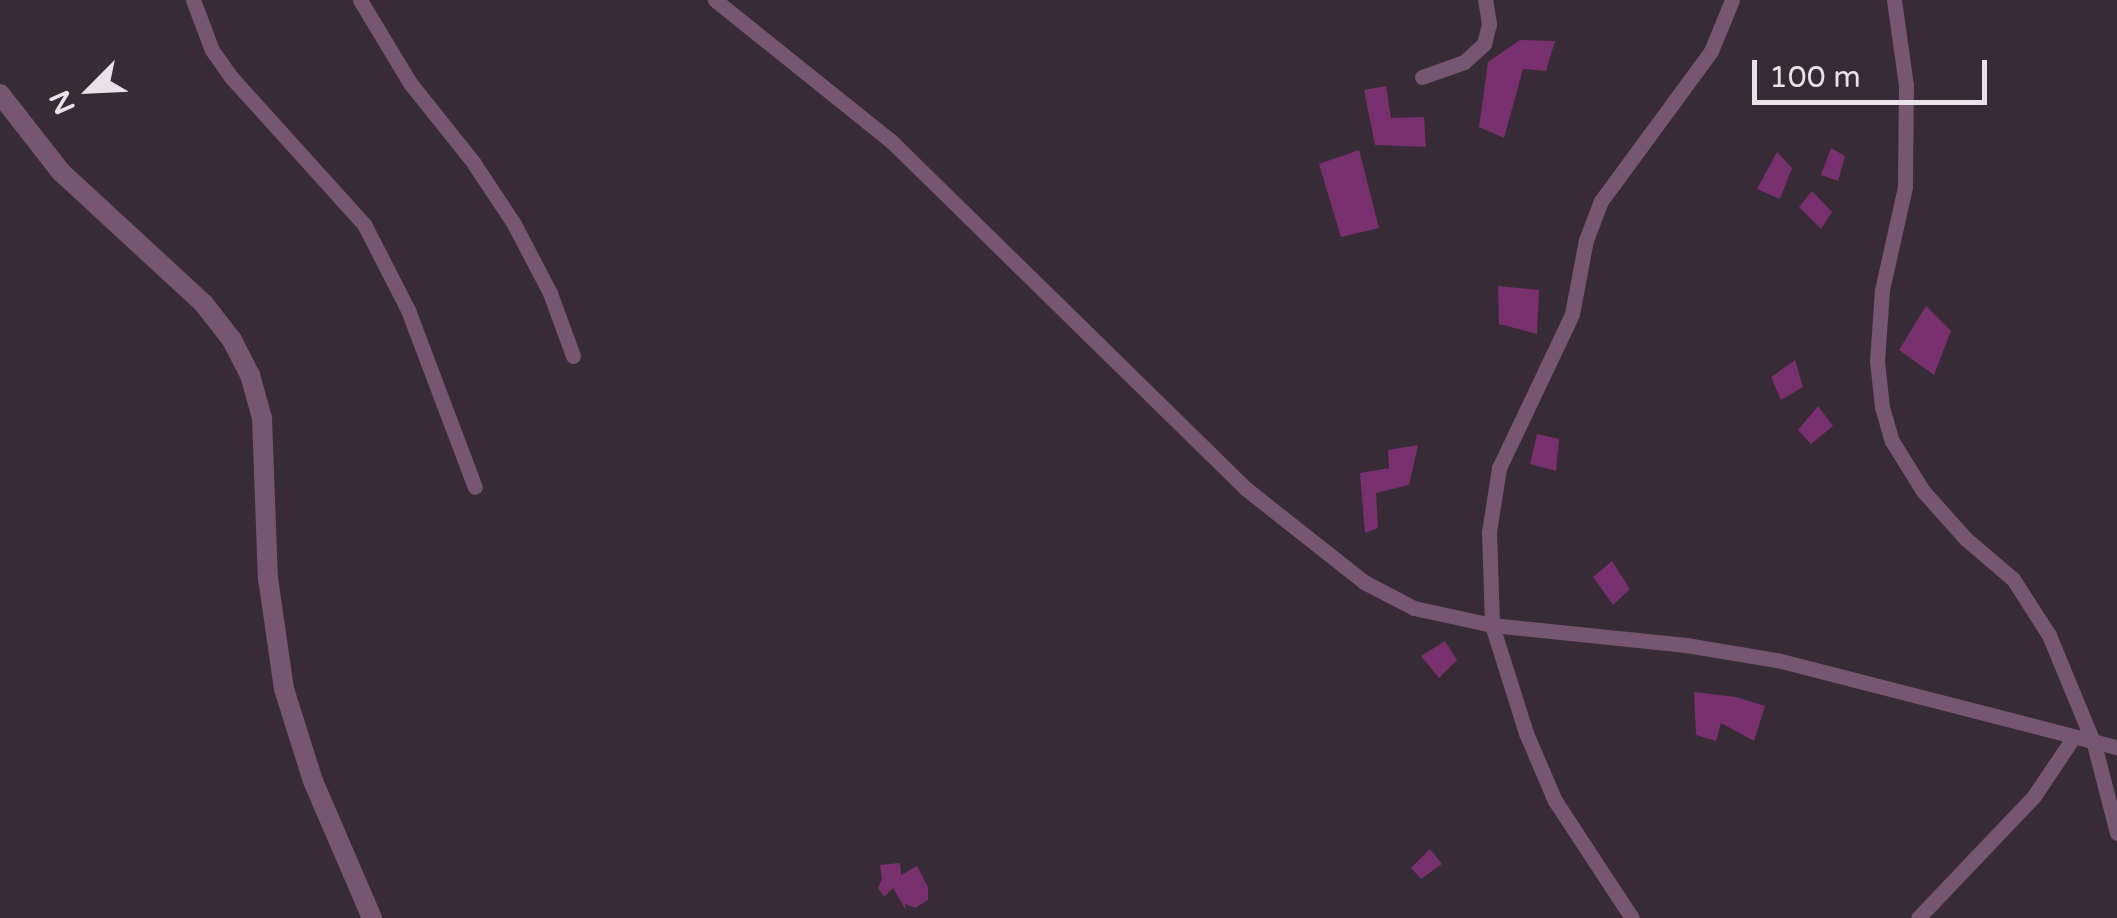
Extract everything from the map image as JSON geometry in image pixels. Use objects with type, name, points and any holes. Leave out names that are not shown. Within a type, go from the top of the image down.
[{"type":"street","points":[[193,0],[212,50],[231,77],[364,224],[408,310],[474,486]]},
{"type":"street","points":[[360,0],[410,84],[473,162],[514,224],[550,293],[573,356]]},
{"type":"street","points":[[715,0],[891,141],[1245,488],[1364,582],[1414,608],[1492,624],[1686,645],[1777,660],[2117,748]]},
{"type":"street","points":[[1422,76],[1464,62],[1484,44],[1489,24],[1485,0]]},
{"type":"street","points":[[1632,918],[1555,801],[1526,733],[1492,624],[1489,532],[1499,468],[1572,314],[1586,240],[1601,200],[1711,51],[1732,0]]},
{"type":"street","points":[[1894,0],[1906,86],[1905,187],[1882,290],[1877,361],[1882,408],[1892,442],[1922,490],[1966,539],[2013,579],[2049,635],[2094,744],[2117,832]]},
{"type":"street","points":[[0,94],[88,200],[204,304],[232,340],[250,375],[262,418],[268,578],[284,689],[313,781],[372,918]]},
{"type":"street","points":[[1918,918],[2034,796],[2072,738]]},
{"type":"building","points":[[1520,40],[1555,41],[1546,71],[1523,69],[1504,138],[1479,127],[1488,62]]},
{"type":"building","points":[[1386,86],[1391,118],[1424,117],[1426,147],[1375,145],[1364,90]]},
{"type":"building","points":[[1831,148],[1845,156],[1838,181],[1821,175]]},
{"type":"building","points":[[1359,150],[1379,228],[1341,237],[1319,164]]},
{"type":"building","points":[[1777,152],[1792,168],[1780,199],[1757,189]]},
{"type":"building","points":[[1812,191],[1832,212],[1821,229],[1799,207]]},
{"type":"building","points":[[1498,286],[1539,290],[1537,334],[1499,324]]},
{"type":"building","points":[[1926,306],[1951,331],[1934,375],[1899,350]]},
{"type":"building","points":[[1795,360],[1803,387],[1781,400],[1771,377]]},
{"type":"building","points":[[1818,406],[1833,426],[1811,444],[1798,430]]},
{"type":"building","points":[[1537,434],[1559,439],[1556,471],[1530,464]]},
{"type":"building","points":[[1418,445],[1409,485],[1376,493],[1378,528],[1365,533],[1360,473],[1389,468],[1388,450]]},
{"type":"building","points":[[1612,561],[1630,589],[1613,605],[1593,577]]},
{"type":"building","points":[[1445,641],[1457,660],[1439,678],[1421,656]]},
{"type":"building","points":[[1694,692],[1736,697],[1765,706],[1754,741],[1721,723],[1716,741],[1696,735]]},
{"type":"building","points":[[1430,849],[1442,864],[1421,879],[1411,868]]},
{"type":"building","points":[[900,863],[901,875],[917,866],[928,887],[928,900],[915,908],[905,904],[906,910],[893,888],[884,897],[878,888],[882,879],[880,865]]}]
